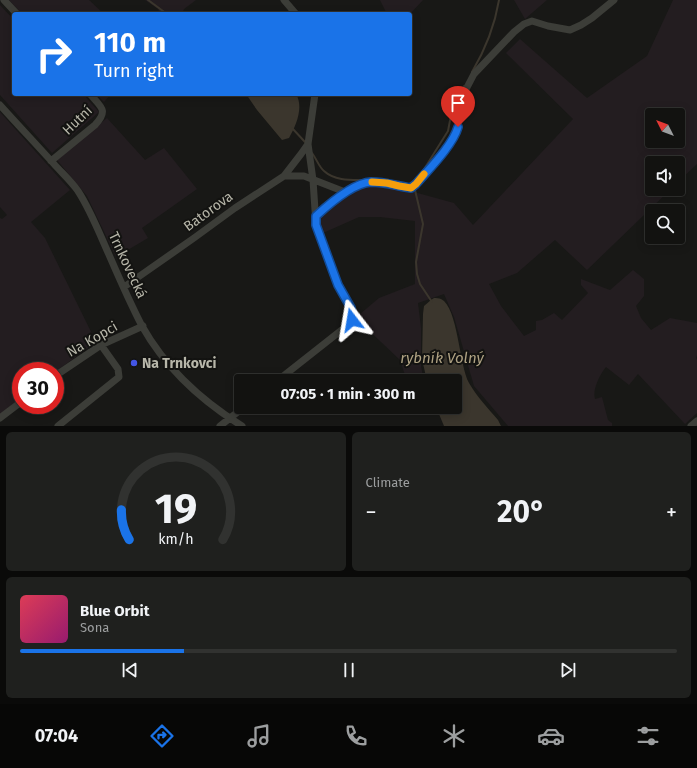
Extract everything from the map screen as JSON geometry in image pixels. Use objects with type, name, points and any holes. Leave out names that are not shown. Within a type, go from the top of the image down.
[{"type":"street","points":[[4,0],[15,12]]},
{"type":"street","points":[[284,0],[294,12]]},
{"type":"street","points":[[316,216],[345,192],[366,182],[387,183],[411,188],[416,184],[449,145],[456,132],[458,127],[459,106],[474,74],[514,32],[524,24],[532,21],[570,30],[592,18],[614,0]]},
{"type":"street","name":"Hutní","points":[[51,161],[95,125],[101,118],[103,113],[102,109],[92,96]]},
{"type":"street","points":[[286,374],[348,326],[352,320],[351,308],[338,285],[316,225],[314,180],[308,144],[315,96]]},
{"type":"street","name":"Trnkovecká","points":[[0,106],[75,187],[143,326],[157,349],[186,383],[203,398],[242,426]]},
{"type":"street","points":[[284,176],[308,144]]},
{"type":"street","points":[[284,176],[304,176],[345,192]]},
{"type":"street","name":"Batorova","points":[[124,287],[235,208],[284,176]]},
{"type":"street","name":"Na Kopci","points":[[64,370],[101,345],[143,326]]},
{"type":"street","points":[[58,426],[119,376],[118,369],[101,345]]},
{"type":"street","points":[[0,418],[12,409]]},
{"type":"street","points":[[220,426],[235,414]]},
{"type":"street","points":[[691,426],[697,421]]},
{"type":"shaded area","points":[[9,0],[89,0],[102,12],[20,12]]},
{"type":"shaded area","points":[[145,0],[196,0],[184,9],[183,12],[159,12],[158,9]]},
{"type":"shaded area","points":[[380,0],[423,0],[412,12],[386,12]]},
{"type":"shaded area","points":[[514,0],[547,0],[525,19]]},
{"type":"shaded area","points":[[673,0],[697,0],[697,164],[685,175],[685,156],[645,156],[645,196],[664,196],[655,204],[645,204],[645,214],[587,270],[555,240],[517,273],[489,284],[501,306],[524,336],[536,330],[536,321],[542,320],[554,313],[562,320],[588,293],[581,285],[581,279],[610,290],[633,270],[644,279],[644,296],[636,306],[641,318],[651,330],[670,318],[697,323],[697,413],[685,424],[638,374],[629,385],[606,367],[597,382],[594,395],[595,399],[602,397],[608,420],[612,423],[612,426],[508,426],[474,386],[454,317],[444,294],[418,303],[421,328],[421,366],[423,374],[405,374],[400,360],[361,323],[360,314],[379,298],[415,284],[415,221],[380,217],[359,217],[323,233],[320,225],[321,214],[346,194],[368,185],[414,192],[454,203],[473,225],[573,119],[506,53],[520,39],[587,98],[647,56]]},
{"type":"shaded area","points":[[0,5],[12,18],[12,96],[85,96],[99,112],[52,153],[0,95]]},
{"type":"shaded area","points":[[98,96],[109,96],[104,102]]},
{"type":"shaded area","points":[[0,112],[70,190],[31,222],[45,238],[96,342],[64,365],[64,362],[12,362],[12,405],[0,414],[0,218],[2,219],[7,215],[0,207]]},
{"type":"shaded area","points":[[107,118],[145,160],[164,148],[197,189],[142,228],[148,238],[116,257],[87,196],[57,160]]},
{"type":"water","points":[[247,96],[297,96],[299,105],[298,116],[289,138],[282,140]]},
{"type":"water","name":"rybník Volný","points":[[438,298],[447,304],[455,324],[463,363],[469,383],[501,426],[444,426],[439,414],[462,414],[462,374],[425,374],[422,359],[423,314],[424,306],[431,300]]},
{"type":"waterway","points":[[148,0],[164,12]]},
{"type":"waterway","points":[[472,72],[489,37],[499,0]]},
{"type":"waterway","points":[[421,174],[448,131],[453,105],[464,86]]},
{"type":"waterway","points":[[292,128],[305,142]]},
{"type":"waterway","points":[[312,153],[324,171],[333,177],[364,180]]},
{"type":"waterway","points":[[417,186],[415,190],[423,224],[416,262],[417,274],[420,284],[432,302]]},
{"type":"slow traffic","points":[[372,182],[387,183],[411,188],[424,174]]},
{"type":"place","name":"Na Trnkovci","points":[[134,363]]},
{"type":"route","points":[[352,320],[351,308],[338,285],[316,225],[316,216],[345,192],[366,182],[387,183],[411,188],[449,145],[458,127]]}]
